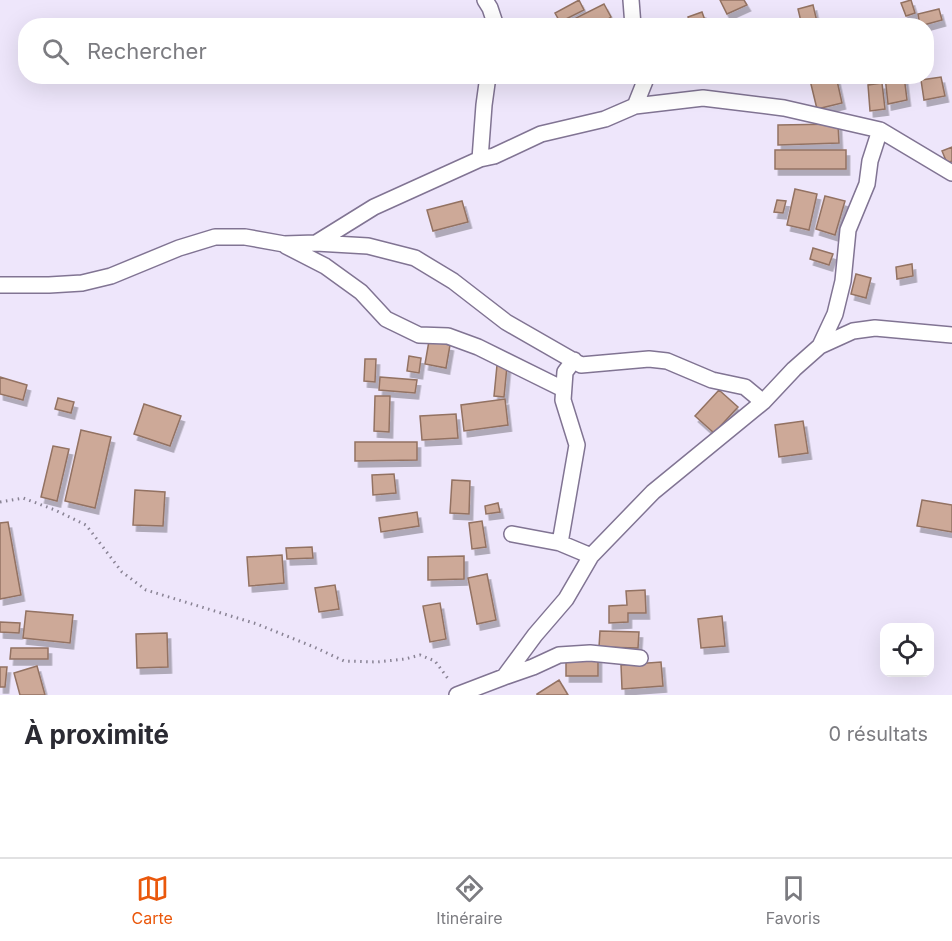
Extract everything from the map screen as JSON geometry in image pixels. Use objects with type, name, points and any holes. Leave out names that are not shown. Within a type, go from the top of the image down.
[{"type":"street","points":[[485,0],[493,18]]},
{"type":"street","points":[[634,18],[636,1]]},
{"type":"street","points":[[480,159],[487,84]]},
{"type":"street","points":[[635,106],[643,84]]},
{"type":"street","points":[[316,243],[374,207],[541,134],[605,119],[635,106],[703,98],[784,108],[880,130],[952,173]]},
{"type":"street","points":[[820,346],[835,314],[843,281],[848,230],[867,184],[870,161],[880,130]]},
{"type":"street","points":[[0,285],[82,283],[111,276],[179,248],[215,237],[245,237],[284,244],[368,246],[415,258],[453,281],[506,322],[581,365],[649,359],[667,361],[712,380],[746,387],[763,402]]},
{"type":"street","points":[[284,244],[325,266],[361,292],[386,319],[419,335],[448,336],[478,347],[563,389]]},
{"type":"street","points":[[504,677],[535,635],[566,600],[591,556],[653,492],[763,402],[794,369],[820,346],[853,331],[875,328],[952,335]]},
{"type":"street","points":[[560,543],[577,446],[563,400],[565,372],[574,360]]},
{"type":"street","points":[[512,534],[560,543],[591,556]]},
{"type":"street","points":[[457,695],[533,668],[559,655],[590,653],[640,658]]},
{"type":"path","points":[[0,502],[23,498],[86,525],[122,572],[146,590],[257,624],[344,661],[377,662],[420,655],[435,661],[446,674],[457,695]]},
{"type":"building","points":[[579,0],[584,10],[568,18],[558,18],[555,13]]},
{"type":"building","points":[[720,0],[744,0],[747,5],[727,14]]},
{"type":"building","points":[[911,0],[915,13],[906,16],[901,3]]},
{"type":"building","points":[[604,4],[611,17],[610,18],[576,18]]},
{"type":"building","points":[[813,5],[816,18],[800,18],[798,9]]},
{"type":"building","points":[[939,9],[942,20],[934,22],[934,18],[919,18],[918,14]]},
{"type":"building","points":[[702,12],[704,18],[688,18]]},
{"type":"building","points":[[941,77],[945,96],[924,100],[922,84],[934,84],[934,78]]},
{"type":"building","points":[[811,84],[838,84],[842,103],[817,109]]},
{"type":"building","points":[[882,84],[885,109],[870,111],[868,85]]},
{"type":"building","points":[[886,84],[905,84],[907,100],[888,104]]},
{"type":"building","points":[[838,124],[839,143],[778,145],[778,125]]},
{"type":"building","points":[[952,147],[952,161],[947,163],[942,151]]},
{"type":"building","points":[[775,150],[846,150],[846,169],[775,169]]},
{"type":"building","points":[[795,189],[817,194],[809,230],[787,225]]},
{"type":"building","points":[[825,196],[845,201],[835,235],[816,229]]},
{"type":"building","points":[[777,200],[786,201],[783,213],[774,212]]},
{"type":"building","points":[[462,201],[468,222],[433,231],[427,210]]},
{"type":"building","points":[[813,248],[833,254],[829,265],[810,259]]},
{"type":"building","points":[[912,264],[913,276],[897,279],[896,267]]},
{"type":"building","points":[[856,274],[871,278],[866,298],[851,294]]},
{"type":"building","points":[[429,341],[450,345],[446,368],[425,364]]},
{"type":"building","points":[[409,356],[421,358],[419,373],[407,371]]},
{"type":"building","points":[[365,359],[376,359],[375,382],[364,381]]},
{"type":"building","points":[[497,365],[507,366],[504,397],[494,396]]},
{"type":"building","points":[[0,377],[27,385],[23,400],[0,394]]},
{"type":"building","points":[[380,377],[417,380],[415,393],[379,390]]},
{"type":"building","points":[[719,390],[738,407],[714,433],[695,416]]},
{"type":"building","points":[[375,396],[390,396],[389,432],[374,431]]},
{"type":"building","points":[[58,398],[74,402],[71,413],[55,409]]},
{"type":"building","points":[[505,399],[508,425],[464,431],[461,405]]},
{"type":"building","points":[[144,404],[181,416],[170,446],[134,434]]},
{"type":"building","points":[[456,414],[458,438],[422,440],[420,416]]},
{"type":"building","points":[[803,421],[808,453],[779,457],[775,425]]},
{"type":"building","points":[[81,430],[111,437],[95,508],[65,501]]},
{"type":"building","points":[[355,442],[417,442],[417,460],[355,461]]},
{"type":"building","points":[[53,446],[69,449],[57,501],[41,497]]},
{"type":"building","points":[[394,474],[396,493],[373,495],[372,475]]},
{"type":"building","points":[[452,480],[470,481],[469,514],[450,513]]},
{"type":"building","points":[[135,490],[165,492],[163,526],[133,525]]},
{"type":"building","points":[[922,500],[952,505],[952,532],[917,526]]},
{"type":"building","points":[[498,503],[500,512],[486,514],[485,506]]},
{"type":"building","points":[[417,512],[419,526],[381,532],[379,518]]},
{"type":"building","points":[[482,521],[486,547],[472,549],[469,523]]},
{"type":"building","points":[[8,522],[21,595],[0,599],[0,523]]},
{"type":"building","points":[[312,547],[313,558],[287,559],[286,548]]},
{"type":"building","points":[[282,555],[284,583],[249,586],[247,557]]},
{"type":"building","points":[[464,556],[464,579],[428,580],[428,557]]},
{"type":"building","points":[[487,574],[496,620],[477,624],[468,578]]},
{"type":"building","points":[[335,585],[339,609],[319,612],[315,588]]},
{"type":"building","points":[[645,590],[646,613],[628,613],[628,622],[609,623],[609,606],[627,605],[626,591]]},
{"type":"building","points":[[440,603],[446,639],[430,642],[423,606]]},
{"type":"building","points":[[26,611],[73,615],[70,643],[23,638]]},
{"type":"building","points":[[722,616],[725,646],[701,648],[698,619]]},
{"type":"building","points":[[0,622],[20,623],[19,633],[0,632]]},
{"type":"building","points":[[600,631],[639,632],[638,648],[599,647]]},
{"type":"building","points":[[167,633],[168,667],[137,668],[136,634]]},
{"type":"building","points":[[11,648],[48,648],[48,659],[10,659]]},
{"type":"building","points":[[566,656],[598,656],[598,676],[566,676]]},
{"type":"building","points":[[661,662],[663,686],[622,689],[621,665]]},
{"type":"building","points":[[37,666],[45,695],[20,695],[14,673]]},
{"type":"building","points":[[0,667],[7,667],[5,687],[0,687]]},
{"type":"building","points":[[559,680],[568,695],[537,695],[537,694]]}]
